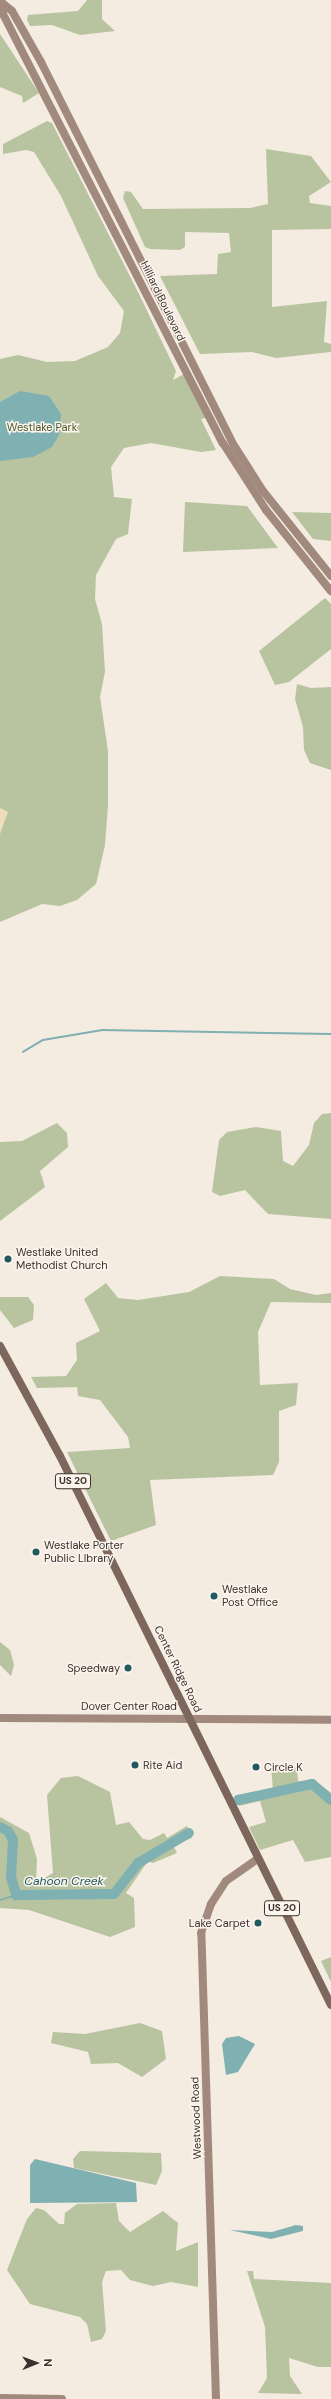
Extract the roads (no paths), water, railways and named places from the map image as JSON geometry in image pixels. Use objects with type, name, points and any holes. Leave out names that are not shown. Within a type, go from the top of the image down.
[{"type":"main road","name":"Hilliard Boulevard","points":[[2,2],[12,11],[41,62],[235,447],[263,491],[331,576]]},
{"type":"main road","name":"Hilliard Boulevard","points":[[2,2],[3,14],[223,444],[266,510],[331,591]]},
{"type":"main road","name":"Center Ridge Road","points":[[0,1346],[63,1463],[331,2005]]},
{"type":"main road","name":"Dover Center Road","points":[[0,1718],[189,1717],[331,1720]]},
{"type":"main road","name":"Westwood Road","points":[[216,2399],[201,1933],[211,1904],[226,1881],[258,1859]]},
{"type":"main road","points":[[0,2398],[62,2399]]},
{"type":"water","points":[[20,391],[49,396],[61,414],[59,435],[52,447],[33,457],[0,461],[0,402]]},
{"type":"water","points":[[239,2036],[255,2044],[238,2072],[226,2075],[222,2044],[226,2038]]},
{"type":"water","points":[[35,2159],[136,2183],[137,2202],[30,2203],[30,2165]]},
{"type":"water","points":[[296,2225],[303,2226],[303,2231],[271,2239],[230,2230],[272,2232]]},
{"type":"waterway","points":[[23,1052],[43,1040],[102,1030],[331,1034]]},
{"type":"waterway","name":"Cahoon Creek","points":[[238,1800],[312,1784],[331,1800]]},
{"type":"waterway","name":"Cahoon Creek","points":[[0,1827],[8,1831],[13,1840],[11,1877],[16,1895],[114,1894],[138,1863],[189,1833]]},
{"type":"waterway","points":[[0,1900],[16,1895]]},
{"type":"place","name":"Westlake United Methodist Church","points":[[8,1259]]},
{"type":"place","name":"Westlake Porter Public LIbrary","points":[[36,1552]]},
{"type":"place","name":"Westlake Post Office","points":[[214,1596]]},
{"type":"place","name":"Speedway","points":[[128,1668]]},
{"type":"place","name":"Rite Aid","points":[[135,1765]]},
{"type":"place","name":"Circle K","points":[[256,1767]]},
{"type":"place","name":"Lake Carpet","points":[[258,1923]]},
{"type":"park label","name":"Westlake Park","points":[[42,427]]}]
